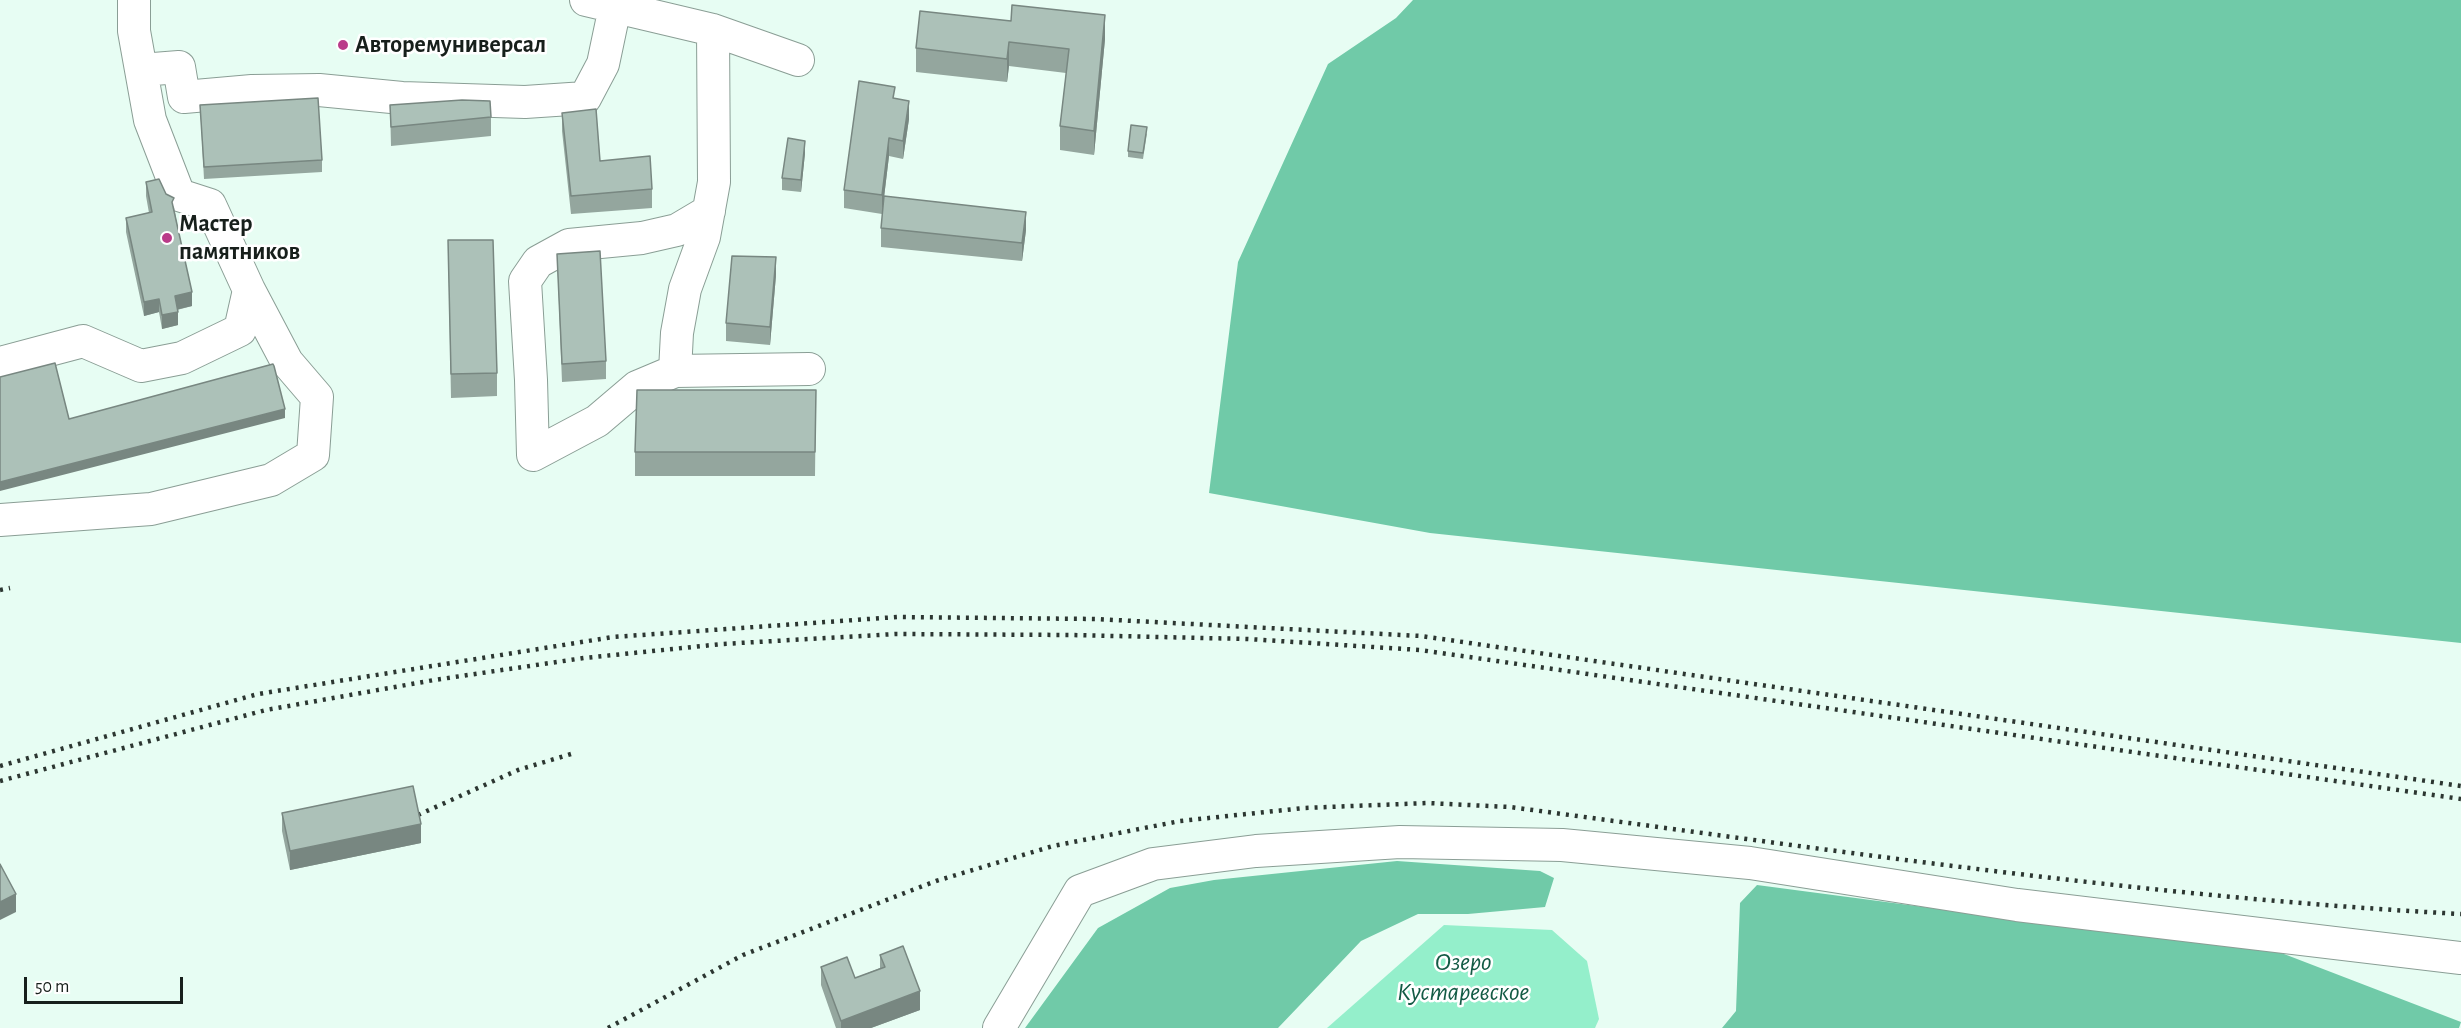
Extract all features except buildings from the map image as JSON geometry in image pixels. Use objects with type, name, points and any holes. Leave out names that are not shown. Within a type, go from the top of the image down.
[{"type":"street","points":[[0,520],[151,508],[271,480],[313,455],[317,397],[287,362],[249,290],[210,205],[179,195],[150,120],[134,31],[134,0]]},
{"type":"street","points":[[141,70],[179,67],[184,97],[252,91],[320,90],[402,98],[525,102],[585,98],[603,64],[601,3],[713,30],[798,60]]},
{"type":"street","points":[[675,371],[677,333],[685,289],[704,237],[714,182],[713,30]]},
{"type":"street","points":[[709,211],[677,230],[642,238],[569,245],[538,262],[525,281],[533,455],[597,421],[637,387],[675,371],[810,369]]},
{"type":"street","points":[[0,363],[83,341],[141,366],[182,358],[240,330],[249,290]]},
{"type":"street","points":[[999,1028],[1080,891],[1153,864],[1256,851],[1400,842],[1562,845],[1750,863],[2017,905],[2426,953],[2461,960]]},
{"type":"street","points":[[2426,953],[2461,969]]},
{"type":"shaded area","points":[[1413,0],[2461,0],[2461,643],[1430,533],[1209,493],[1238,262],[1328,64],[1396,18]]},
{"type":"shaded area","points":[[1397,861],[1540,871],[1554,878],[1545,907],[1468,914],[1418,914],[1361,941],[1278,1028],[1025,1028],[1098,928],[1170,888],[1214,880]]},
{"type":"shaded area","points":[[1757,885],[1939,909],[2245,939],[2461,1022],[2459,1028],[1722,1028],[1736,1011],[1740,903]]},
{"type":"water","name":"Озеро Кустаревское","points":[[1444,925],[1552,930],[1587,961],[1599,1019],[1595,1028],[1327,1028]]},
{"type":"railway","points":[[0,590],[10,588]]},
{"type":"railway","points":[[0,766],[258,694],[613,637],[897,617],[1096,619],[1421,636],[2461,786]]},
{"type":"railway","points":[[0,781],[266,710],[434,680],[584,658],[722,644],[896,634],[1071,635],[1248,639],[1420,650],[2461,799]]},
{"type":"railway","points":[[418,815],[518,770],[571,754]]},
{"type":"railway","points":[[608,1028],[743,955],[936,881],[1053,846],[1180,821],[1304,808],[1427,803],[1510,807],[2103,884],[2222,896],[2461,914]]},
{"type":"place","name":"Авторемуниверсал","points":[[343,45]]},
{"type":"place","name":"Мастер памятников","points":[[167,238]]}]
